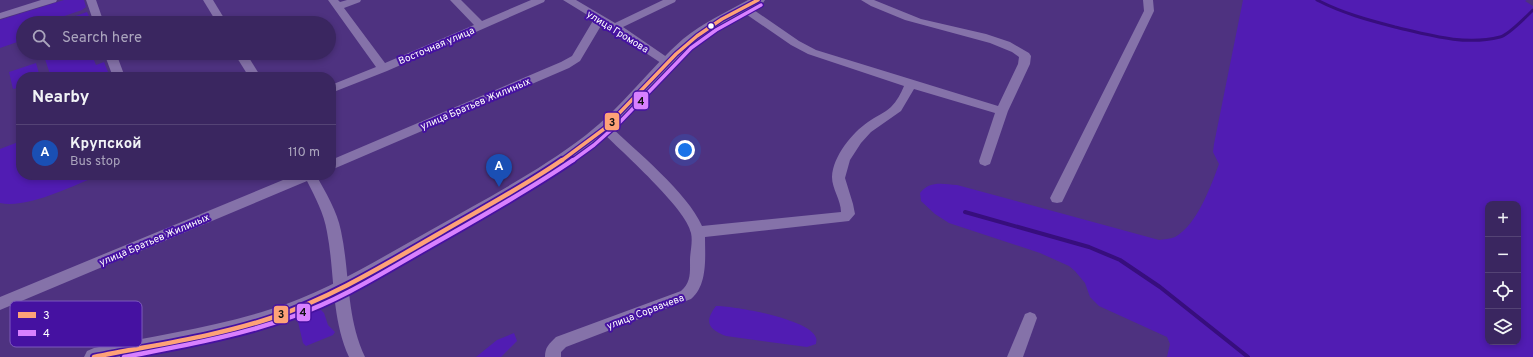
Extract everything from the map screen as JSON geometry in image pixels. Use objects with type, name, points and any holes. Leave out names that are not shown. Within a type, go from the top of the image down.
[{"type":"street","points":[[0,16],[52,0]]},
{"type":"street","points":[[91,0],[97,16]]},
{"type":"street","points":[[208,0],[218,16]]},
{"type":"street","points":[[356,0],[335,3],[383,68]]},
{"type":"street","points":[[455,0],[481,26]]},
{"type":"street","name":"Восточная улица","points":[[336,87],[540,0]]},
{"type":"street","name":"улица Громова","points":[[568,0],[615,27],[668,62]]},
{"type":"street","points":[[615,27],[671,0]]},
{"type":"street","points":[[866,0],[911,19],[1000,42],[1017,49],[1025,56],[1024,64],[1002,111],[985,161]]},
{"type":"street","points":[[1057,198],[1149,11],[1148,0]]},
{"type":"street","points":[[142,347],[252,323],[292,310],[342,288],[527,182],[576,151],[605,128],[668,62],[700,33],[751,4],[796,43],[812,52],[911,84],[1002,111]]},
{"type":"street","name":"улица Братьев Жилиных","points":[[336,163],[565,65],[576,58],[599,19]]},
{"type":"street","points":[[113,60],[117,72]]},
{"type":"street","points":[[244,60],[252,72]]},
{"type":"street","points":[[605,128],[677,200],[692,220],[698,232],[844,217],[848,214],[849,207],[840,188],[838,174],[842,162],[865,130],[892,113],[898,107],[911,84]]},
{"type":"street","name":"улица Братьев Жилиных","points":[[0,304],[297,180]]},
{"type":"street","points":[[312,180],[324,200],[334,231],[346,321],[353,351],[357,357]]},
{"type":"street","name":"улица Сорвачева","points":[[553,357],[553,350],[561,342],[676,300],[694,289],[697,277],[698,232]]},
{"type":"street","points":[[1015,357],[1030,318]]},
{"type":"street","points":[[94,357],[140,347]]},
{"type":"shaded area","points":[[64,0],[84,0],[86,7],[82,10],[64,16],[16,16],[16,42],[0,48],[0,20]]},
{"type":"shaded area","points":[[1243,0],[1527,0],[1525,1],[1533,6],[1533,357],[1167,357],[1170,344],[1167,337],[1099,306],[1090,297],[1085,283],[1069,266],[1040,253],[949,223],[935,214],[921,201],[920,193],[932,184],[957,185],[1159,240],[1171,238],[1175,237],[1190,224],[1207,194],[1219,164],[1213,152]]},
{"type":"shaded area","points":[[87,12],[89,16],[75,16]]},
{"type":"shaded area","points":[[45,60],[94,60],[96,65],[104,62],[108,72],[49,72]]},
{"type":"shaded area","points":[[36,63],[39,72],[16,72],[16,88],[13,89],[9,72]]},
{"type":"shaded area","points":[[16,143],[16,180],[88,180],[51,195],[24,203],[0,203],[0,149]]},
{"type":"shaded area","points":[[716,306],[754,311],[801,325],[811,331],[816,338],[816,344],[807,347],[726,336],[715,331],[709,321],[710,316]]},
{"type":"shaded area","points":[[321,310],[324,313],[328,325],[335,332],[333,335],[306,346],[303,343],[298,322],[299,318],[307,313]]},
{"type":"shaded area","points":[[514,333],[517,341],[501,357],[476,357],[497,340]]},
{"type":"waterway","points":[[1317,0],[1326,5],[1375,22],[1434,36],[1460,40],[1487,39],[1503,36],[1533,10]]},
{"type":"waterway","points":[[965,212],[1089,247],[1120,260],[1160,287],[1248,357]]},
{"type":"transit line","name":"3","points":[[94,357],[206,336],[249,325],[294,310],[359,279],[556,165],[604,129],[629,105],[664,66],[697,36],[722,19],[758,0]]},
{"type":"transit line","name":"4","points":[[124,357],[210,340],[273,323],[312,309],[363,284],[471,223],[555,173],[575,159],[594,145],[620,122],[691,48],[716,30],[761,5]]},
{"type":"place","name":"Крупской","points":[[499,187]]}]
